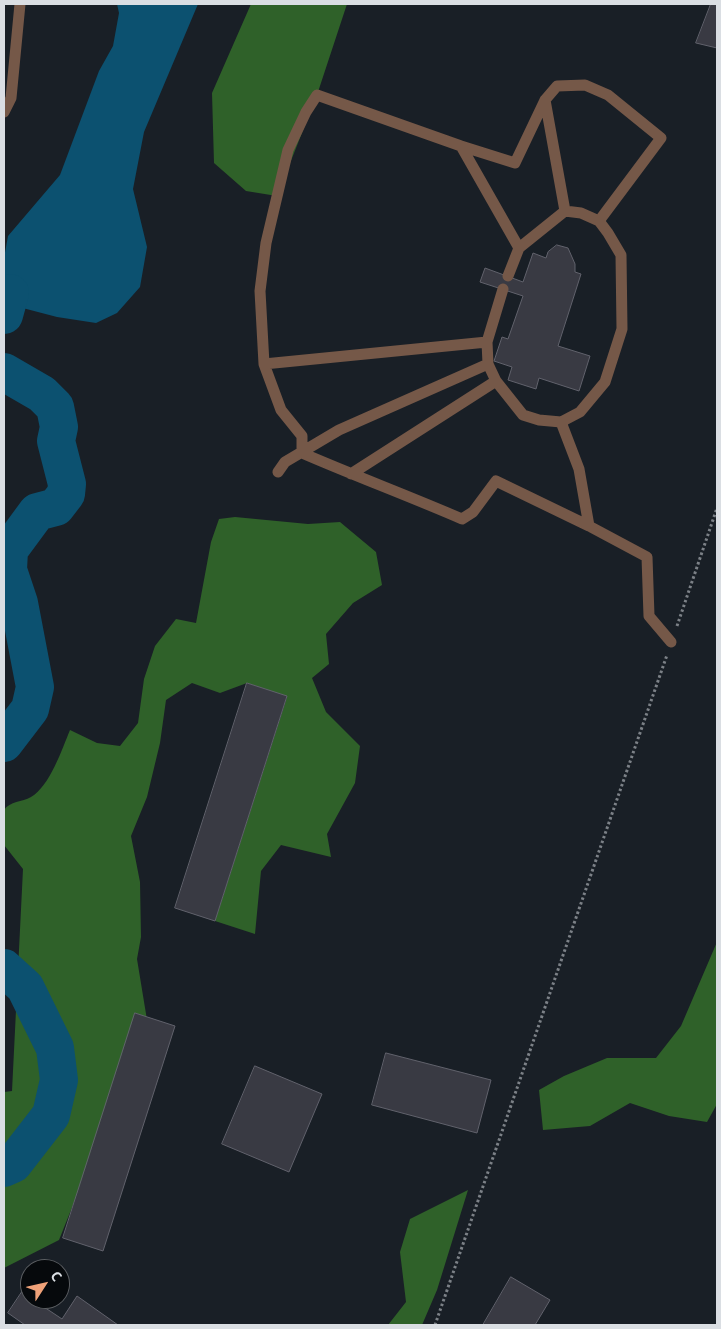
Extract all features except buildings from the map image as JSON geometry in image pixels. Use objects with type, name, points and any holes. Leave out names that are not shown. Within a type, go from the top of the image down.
[{"type":"lane","points":[[4,112],[11,98],[20,4]]},
{"type":"lane","points":[[302,453],[302,436],[281,410],[264,364],[260,291],[266,242],[288,150],[306,112],[317,95],[515,163],[545,100],[557,86],[586,85],[608,95],[661,138],[599,221]]},
{"type":"lane","points":[[545,100],[565,211]]},
{"type":"lane","points":[[462,146],[519,248]]},
{"type":"lane","points":[[503,289],[487,342],[488,364],[496,381],[523,415],[539,420],[561,422],[580,412],[605,382],[622,329],[620,255],[608,232],[599,221],[581,213],[565,211],[519,248],[508,276]]},
{"type":"lane","points":[[264,364],[487,342]]},
{"type":"lane","points":[[278,472],[286,462],[339,430],[488,364]]},
{"type":"lane","points":[[350,474],[496,381]]},
{"type":"lane","points":[[561,422],[579,469],[589,526]]},
{"type":"lane","points":[[302,453],[350,474],[409,495],[462,519],[474,512],[496,481],[589,526],[647,557],[649,616],[671,642]]},
{"type":"path","points":[[435,1325],[717,508]]},
{"type":"green space","points":[[251,4],[347,4],[317,95],[277,196],[246,191],[214,163],[212,93]]},
{"type":"green space","points":[[235,517],[308,524],[340,522],[376,552],[382,585],[353,603],[326,634],[329,664],[312,678],[326,712],[360,746],[355,783],[327,834],[331,857],[281,845],[261,871],[255,934],[215,921],[287,697],[247,683],[220,693],[192,683],[166,700],[160,743],[147,797],[131,836],[140,882],[141,937],[137,959],[147,1020],[59,1240],[4,1268],[4,1092],[12,1091],[23,869],[4,845],[4,810],[13,803],[28,799],[44,785],[55,766],[70,730],[97,743],[120,746],[138,723],[144,679],[155,646],[176,619],[196,623],[211,542],[219,519]]},
{"type":"green space","points":[[717,942],[717,1104],[707,1122],[669,1116],[630,1103],[590,1126],[543,1130],[539,1090],[564,1076],[607,1058],[656,1058],[681,1026]]},
{"type":"green space","points":[[468,1190],[437,1290],[422,1325],[388,1325],[406,1302],[400,1252],[410,1219]]},
{"type":"water","points":[[117,4],[198,4],[144,132],[133,189],[147,247],[140,287],[117,313],[96,323],[57,317],[15,306],[4,279],[4,258],[8,236],[60,175],[99,71],[113,46],[119,13]]},
{"type":"waterway","points":[[4,315],[10,293]]},
{"type":"waterway","points":[[4,372],[42,394],[55,407],[59,427],[56,441],[67,484],[66,494],[56,507],[37,512],[9,550],[8,570],[19,603],[35,687],[30,709],[4,743]]},
{"type":"waterway","points":[[4,968],[25,987],[55,1048],[59,1080],[51,1115],[13,1164],[4,1168]]}]
